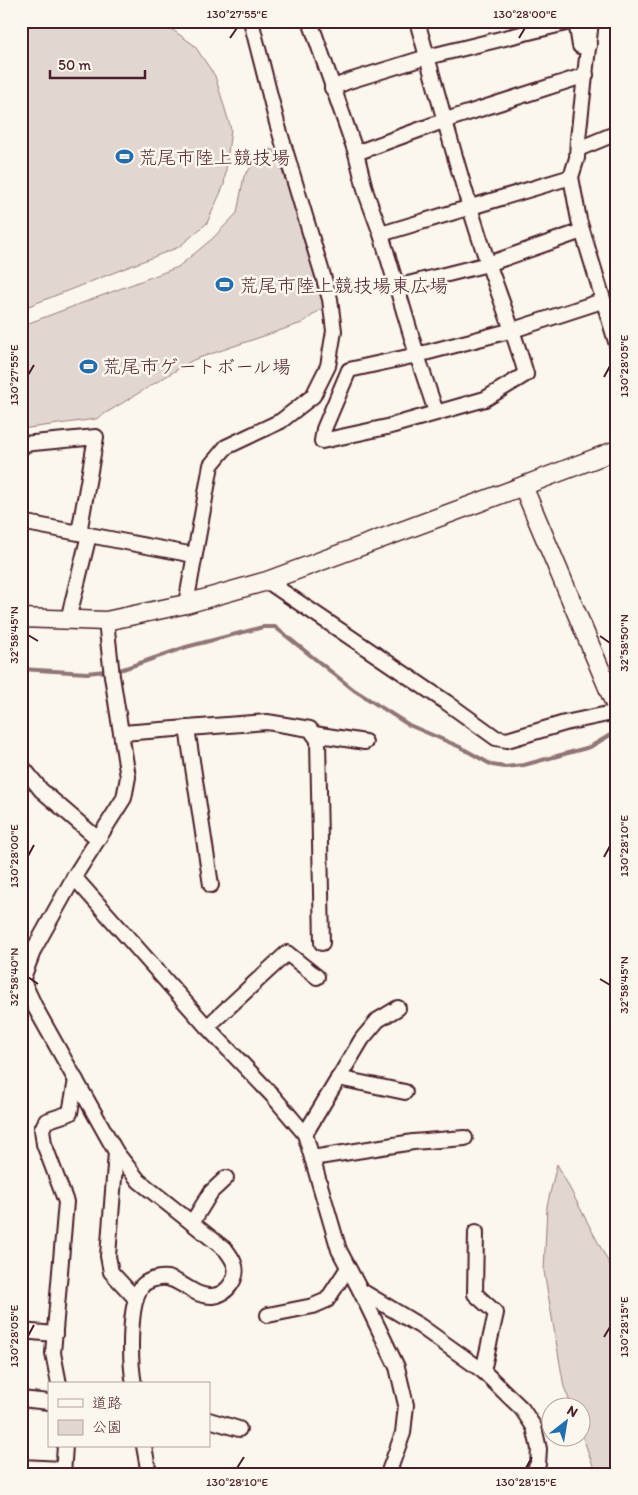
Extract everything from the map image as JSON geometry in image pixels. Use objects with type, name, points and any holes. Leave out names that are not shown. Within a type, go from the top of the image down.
[{"type":"street","points":[[186,604],[211,465],[226,447],[282,421],[313,396],[328,366],[334,331],[330,299],[277,123],[251,21]]},
{"type":"street","points":[[310,21],[356,153],[366,193],[381,234],[436,412]]},
{"type":"street","points":[[417,21],[470,208],[488,264],[513,330],[526,374],[486,399],[387,427],[322,441],[324,429],[349,370],[417,355],[513,330],[602,300]]},
{"type":"street","points":[[332,88],[427,57],[575,21],[580,46],[589,45]]},
{"type":"street","points":[[591,21],[578,149],[571,177],[582,231],[617,345]]},
{"type":"street","points":[[356,153],[446,120],[586,75]]},
{"type":"street","points":[[578,149],[617,133]]},
{"type":"street","points":[[381,234],[571,177]]},
{"type":"street","points":[[396,287],[488,264],[582,231]]},
{"type":"street","points":[[21,449],[22,444],[96,437],[84,534],[68,620]]},
{"type":"street","points":[[21,618],[106,621],[186,604],[267,581],[617,450]]},
{"type":"street","points":[[267,581],[496,738],[507,740],[565,723],[617,711],[523,486]]},
{"type":"street","points":[[21,522],[194,555]]},
{"type":"street","points":[[106,621],[112,676],[128,778],[124,798],[74,877],[34,950],[22,981],[36,1010],[116,1152],[139,1181],[226,1250],[235,1264],[234,1280],[224,1293],[212,1296],[196,1293],[167,1278],[153,1279],[142,1286],[136,1300],[130,1334],[134,1382]]},
{"type":"street","points":[[122,733],[267,722],[310,729],[318,740],[322,943]]},
{"type":"street","points":[[187,728],[211,885]]},
{"type":"street","points":[[314,734],[365,742]]},
{"type":"street","points":[[21,765],[41,790],[98,839]]},
{"type":"street","points":[[74,877],[208,1027],[272,1095],[305,1134],[339,1250],[397,1367],[406,1405],[403,1433],[388,1474]]},
{"type":"street","points":[[208,1027],[287,953],[318,977]]},
{"type":"street","points":[[305,1134],[362,1039],[378,1020],[398,1008]]},
{"type":"street","points":[[338,1078],[405,1092]]},
{"type":"street","points":[[59,1382],[54,1352],[66,1202],[44,1144],[42,1129],[46,1121],[70,1113],[76,1080]]},
{"type":"street","points":[[312,1158],[413,1142],[464,1138]]},
{"type":"street","points":[[116,1152],[108,1256],[111,1272],[136,1300]]},
{"type":"street","points":[[192,1223],[212,1192],[226,1178]]},
{"type":"street","points":[[476,1232],[475,1294],[496,1313],[482,1371]]},
{"type":"street","points":[[268,1315],[313,1306],[327,1300],[348,1268]]},
{"type":"street","points":[[360,1290],[420,1326],[482,1371],[522,1409],[534,1427],[539,1449],[538,1464],[532,1474]]},
{"type":"street","points":[[21,1330],[55,1334]]},
{"type":"street","points":[[21,1399],[48,1402]]},
{"type":"street","points":[[210,1420],[239,1429]]},
{"type":"street","points":[[21,1467],[63,1471],[65,1448]]},
{"type":"street","points":[[144,1448],[149,1474]]},
{"type":"green space","name":"荒尾市陸上競技場","points":[[21,21],[160,21],[194,45],[215,76],[231,129],[224,185],[207,223],[179,247],[21,309]]},
{"type":"green space","name":"荒尾市陸上競技場東広場","points":[[266,149],[274,150],[300,219],[324,307],[302,323],[193,360],[96,419],[21,429],[21,326],[178,267],[212,239],[237,213],[244,176]]},
{"type":"green space","points":[[557,1164],[613,1271],[617,1355],[617,1474],[596,1474],[587,1448],[590,1448],[590,1398],[568,1398],[564,1387],[544,1271],[547,1206]]},
{"type":"waterway","points":[[21,669],[87,673],[123,669],[186,647],[263,627],[275,627],[354,690],[409,725],[460,747],[492,765],[505,767],[524,765],[590,747],[617,731]]},
{"type":"place","name":"荒尾市陸上競技場","points":[[124,157]]},
{"type":"place","name":"荒尾市陸上競技場東広場","points":[[225,285]]},
{"type":"place","name":"荒尾市ゲートボール場","points":[[88,366]]}]
